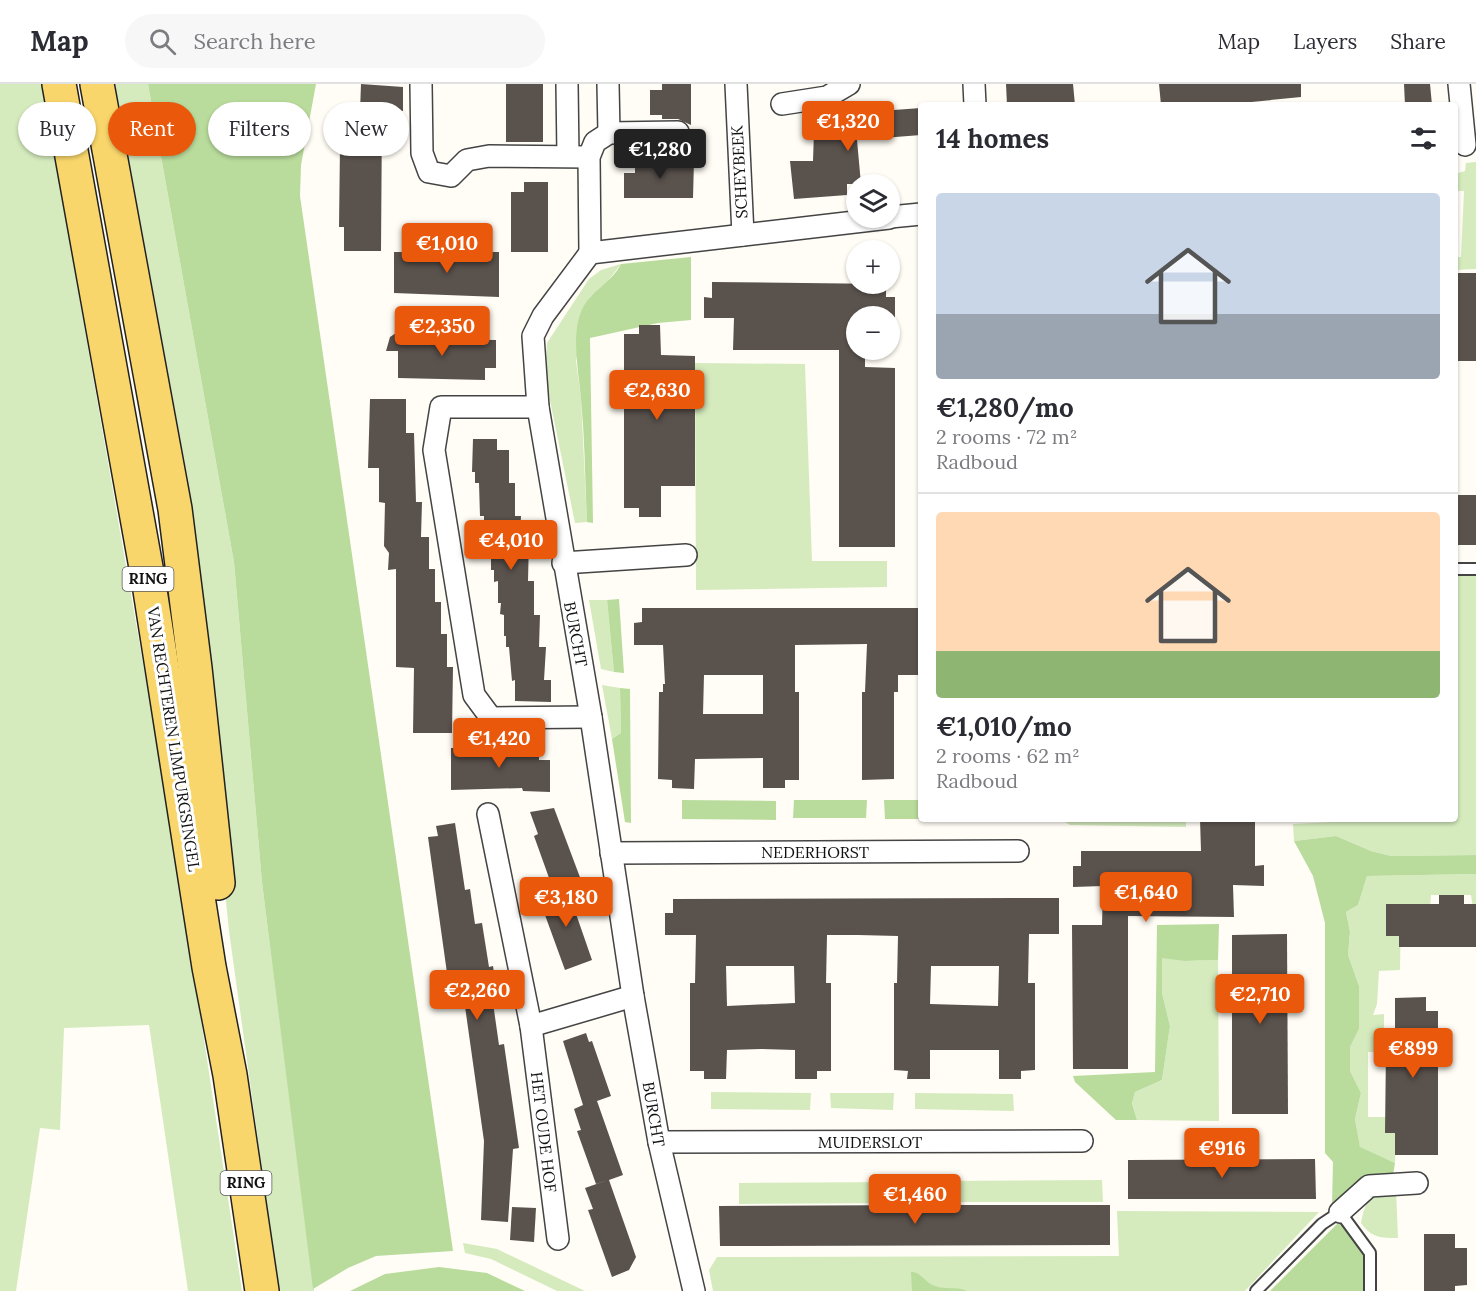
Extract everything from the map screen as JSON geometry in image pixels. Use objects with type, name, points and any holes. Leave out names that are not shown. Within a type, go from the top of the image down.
[{"type":"main road","name":"VAN RECHTEREN LIMPURGSINGEL","points":[[59,84],[149,584],[209,967],[230,1075],[262,1291]]},
{"type":"main road","name":"VAN RECHTEREN LIMPURGSINGEL","points":[[97,84],[175,509],[195,668],[224,945],[230,1075]]},
{"type":"street","points":[[421,84],[422,153],[429,172],[451,176],[467,160],[489,156],[578,157],[609,133],[678,132]]},
{"type":"street","points":[[567,84],[590,253],[846,222]]},
{"type":"street","points":[[608,84],[609,133]]},
{"type":"street","name":"SCHEYBEEK","points":[[730,84],[736,110]]},
{"type":"street","name":"SCHEYBEEK","points":[[736,84],[743,235]]},
{"type":"street","points":[[782,104],[827,97],[849,84]]},
{"type":"street","points":[[974,84],[975,102]]},
{"type":"street","points":[[1460,84],[1466,146]]},
{"type":"street","points":[[900,216],[918,214]]},
{"type":"street","name":"BURCHT","points":[[590,253],[543,316],[533,336],[538,406],[591,717],[633,996],[659,1142],[694,1291]]},
{"type":"street","points":[[538,406],[441,407],[434,450],[474,695],[491,718],[591,717]]},
{"type":"street","points":[[563,563],[686,555]]},
{"type":"street","name":"HET OUDE HOF","points":[[488,813],[531,1026],[558,1239]]},
{"type":"street","name":"NEDERHORST","points":[[611,853],[1018,851]]},
{"type":"street","points":[[531,1026],[633,996]]},
{"type":"street","name":"MUIDERSLOT","points":[[659,1142],[1082,1141]]},
{"type":"street","points":[[1340,1212],[1369,1186],[1417,1183]]},
{"type":"lane","points":[[1458,569],[1476,569]]},
{"type":"lane","points":[[1256,1291],[1322,1224],[1340,1212],[1370,1252],[1370,1291]]},
{"type":"green space","points":[[0,84],[42,84],[45,102],[18,102],[18,156],[55,156],[174,841],[242,1291],[188,1291],[149,1025],[64,1028],[60,1130],[40,1128],[16,1291],[0,1291]]},
{"type":"green space","points":[[115,84],[148,84],[151,102],[118,102]]},
{"type":"green space","points":[[148,84],[316,84],[311,111],[311,102],[208,102],[208,156],[303,156],[300,196],[453,1251],[376,1256],[348,1268],[313,1289],[262,882],[234,562],[161,156],[196,156],[196,102],[151,102]]},
{"type":"green space","points":[[128,156],[161,156],[234,562],[262,882],[314,1291],[279,1291],[229,931],[213,776],[209,661],[187,475]]},
{"type":"green space","points":[[1476,162],[1476,269],[1458,270],[1458,257],[1461,257],[1464,191],[1458,191],[1458,173],[1465,171],[1466,163]]},
{"type":"green space","points":[[691,257],[691,320],[658,323],[590,338],[593,523],[587,522],[576,343],[581,312],[589,298],[612,277],[621,264]]},
{"type":"green space","points":[[621,264],[607,282],[590,297],[576,361],[581,398],[587,522],[575,523],[545,376],[547,343],[589,279],[601,270]]},
{"type":"green space","points":[[695,363],[805,364],[812,561],[887,561],[887,587],[696,590]]},
{"type":"green space","points":[[1458,572],[1476,572],[1476,855],[1391,856],[1371,851],[1336,836],[1294,841],[1293,824],[1458,822]]},
{"type":"green space","points":[[619,599],[624,673],[614,672],[607,600]]},
{"type":"green space","points":[[589,600],[607,600],[614,672],[601,669]]},
{"type":"green space","points":[[602,685],[620,688],[621,733],[612,739]]},
{"type":"green space","points":[[620,688],[630,689],[631,823],[625,822],[612,739],[621,733]]},
{"type":"green space","points":[[682,800],[776,801],[776,820],[682,819]]},
{"type":"green space","points":[[794,800],[867,800],[866,818],[793,818]]},
{"type":"green space","points":[[884,800],[918,800],[918,819],[885,819]]},
{"type":"green space","points":[[1066,822],[1186,822],[1186,827],[1070,825]]},
{"type":"green space","points":[[1336,836],[1371,851],[1391,856],[1476,855],[1476,874],[1367,876],[1358,905],[1346,912],[1350,932],[1348,955],[1359,986],[1359,1029],[1350,1047],[1350,1071],[1361,1093],[1355,1119],[1360,1147],[1395,1163],[1392,1181],[1362,1184],[1332,1205],[1333,1162],[1325,1153],[1325,923],[1313,876],[1294,841]]},
{"type":"green space","points":[[1476,874],[1476,908],[1473,908],[1471,895],[1431,895],[1430,907],[1401,906],[1400,970],[1379,971],[1377,1004],[1373,1015],[1384,1014],[1384,1052],[1368,1052],[1368,1117],[1397,1117],[1395,1163],[1360,1148],[1355,1119],[1361,1093],[1350,1071],[1350,1047],[1359,1029],[1359,986],[1348,955],[1350,932],[1346,912],[1358,905],[1367,876]]},
{"type":"green space","points":[[1219,924],[1218,960],[1184,961],[1162,958],[1162,993],[1170,1026],[1162,1080],[1135,1092],[1132,1103],[1137,1120],[1116,1120],[1075,1082],[1073,1076],[1155,1072],[1157,925]]},
{"type":"green space","points":[[1162,957],[1184,961],[1218,960],[1219,1121],[1137,1120],[1132,1102],[1135,1092],[1162,1080],[1170,1026],[1162,993]]},
{"type":"green space","points":[[711,1092],[811,1093],[810,1110],[711,1109]]},
{"type":"green space","points":[[830,1093],[894,1093],[893,1110],[831,1108]]},
{"type":"green space","points":[[915,1093],[1013,1094],[1014,1111],[915,1109]]},
{"type":"green space","points":[[1102,1180],[1103,1202],[943,1202],[943,1181]]},
{"type":"green space","points":[[903,1182],[903,1203],[739,1204],[739,1183]]},
{"type":"green space","points":[[1396,1190],[1398,1238],[1373,1234],[1361,1223],[1365,1208],[1375,1195]]},
{"type":"green space","points":[[1117,1211],[1319,1212],[1245,1291],[713,1291],[709,1270],[717,1257],[1119,1256]]},
{"type":"green space","points":[[1339,1222],[1366,1254],[1365,1291],[1270,1291]]},
{"type":"green space","points":[[463,1243],[497,1249],[585,1291],[557,1291],[491,1259],[465,1253]]},
{"type":"green space","points":[[439,1267],[487,1273],[525,1291],[350,1291],[385,1274]]},
{"type":"green space","points":[[911,1272],[915,1272],[935,1286],[967,1291],[912,1291]]},
{"type":"building","points":[[361,84],[403,87],[403,102],[360,102]]},
{"type":"building","points":[[506,84],[543,84],[543,142],[506,142]]},
{"type":"building","points":[[662,84],[691,84],[691,125],[678,119],[662,119],[662,115],[650,115],[650,90],[662,90]]},
{"type":"building","points":[[1006,84],[1073,84],[1075,102],[1007,102]]},
{"type":"building","points":[[1159,84],[1301,84],[1301,97],[1251,102],[1161,102]]},
{"type":"building","points":[[1404,84],[1430,84],[1432,102],[1405,102]]},
{"type":"building","points":[[918,108],[918,135],[857,140],[860,174],[846,174],[846,195],[794,199],[790,161],[813,161],[814,131],[854,128],[853,113]]},
{"type":"building","points":[[340,156],[382,156],[381,251],[344,251],[344,227],[339,227]]},
{"type":"building","points":[[635,160],[694,160],[693,198],[624,198],[624,173],[635,173]]},
{"type":"building","points":[[524,182],[548,182],[548,252],[511,252],[511,192],[524,192]]},
{"type":"building","points":[[394,252],[499,252],[499,297],[394,293]]},
{"type":"building","points":[[1458,273],[1476,273],[1476,361],[1458,361]]},
{"type":"building","points":[[712,282],[846,284],[846,294],[886,294],[886,297],[895,297],[895,306],[846,306],[846,360],[865,360],[865,367],[895,368],[895,547],[839,547],[839,350],[733,350],[734,318],[704,318],[704,297],[712,298]]},
{"type":"building","points":[[639,325],[660,325],[661,355],[695,356],[695,486],[661,486],[661,517],[639,517],[639,508],[624,508],[624,334],[639,334]]},
{"type":"building","points":[[399,331],[420,332],[420,339],[496,340],[496,368],[485,368],[485,380],[398,378],[398,351],[386,351],[390,337]]},
{"type":"building","points":[[370,399],[406,399],[406,433],[414,433],[416,502],[422,502],[421,537],[429,537],[429,569],[435,569],[435,602],[441,602],[441,634],[447,634],[447,667],[453,667],[452,733],[413,733],[414,668],[396,667],[396,569],[388,570],[389,553],[384,546],[385,503],[379,502],[379,468],[368,468]]},
{"type":"building","points":[[473,439],[497,439],[497,450],[509,450],[509,483],[515,483],[515,516],[521,516],[520,538],[529,539],[528,581],[534,581],[534,615],[540,615],[539,647],[546,647],[544,680],[551,680],[551,702],[515,701],[515,680],[512,681],[509,647],[506,647],[506,636],[504,636],[504,615],[500,614],[501,603],[498,603],[498,581],[494,582],[494,570],[491,570],[491,549],[488,549],[488,538],[484,538],[484,516],[480,516],[479,483],[475,483],[475,472],[472,472]]},
{"type":"building","points":[[1458,495],[1476,495],[1476,545],[1458,545]]},
{"type":"building","points":[[642,608],[918,608],[918,675],[898,675],[898,692],[894,692],[894,779],[862,780],[862,692],[865,692],[867,644],[795,645],[795,692],[799,692],[799,780],[785,780],[785,788],[763,788],[763,758],[695,759],[694,789],[672,788],[672,780],[658,779],[659,692],[663,692],[663,684],[665,684],[663,645],[634,645],[634,623],[642,622]],"holes":[[[704,675],[763,675],[763,714],[703,714]]]},
{"type":"building","points":[[451,748],[539,748],[539,760],[550,760],[550,792],[523,791],[522,788],[451,790]]},
{"type":"building","points":[[554,808],[581,880],[553,889],[534,836],[538,834],[530,812]]},
{"type":"building","points":[[1200,822],[1255,822],[1255,866],[1264,865],[1264,886],[1233,885],[1234,917],[1128,916],[1128,1069],[1073,1069],[1072,925],[1102,925],[1103,886],[1073,887],[1073,866],[1081,866],[1081,851],[1201,851]]},
{"type":"building","points":[[455,823],[465,890],[470,889],[475,924],[482,923],[489,967],[493,966],[496,988],[491,989],[499,1045],[504,1044],[519,1148],[513,1149],[508,1222],[481,1220],[484,1141],[460,971],[447,973],[428,837],[438,836],[436,826]]},
{"type":"building","points":[[566,885],[592,960],[565,970],[545,915],[550,914],[542,893]]},
{"type":"building","points":[[1439,895],[1464,895],[1464,904],[1476,904],[1476,947],[1399,947],[1399,936],[1386,936],[1386,904],[1439,904]]},
{"type":"building","points":[[1059,898],[1059,934],[1029,934],[1028,983],[1035,983],[1035,1070],[1021,1071],[1021,1079],[999,1079],[999,1050],[930,1050],[930,1079],[907,1079],[908,1071],[894,1070],[894,983],[897,983],[898,936],[827,935],[826,983],[831,983],[831,1071],[817,1071],[817,1079],[795,1079],[795,1050],[727,1050],[726,1079],[704,1079],[704,1071],[690,1071],[690,983],[695,983],[696,935],[665,935],[665,913],[673,913],[673,899]],"holes":[[[726,966],[794,966],[795,1003],[727,1006]],[[931,966],[999,966],[998,1006],[930,1004]]]},
{"type":"building","points":[[1287,934],[1288,1114],[1232,1114],[1232,935]]},
{"type":"building","points":[[1426,997],[1426,1011],[1438,1011],[1438,1155],[1395,1155],[1395,1133],[1385,1133],[1386,1049],[1395,1049],[1395,998]]},
{"type":"building","points":[[586,1033],[589,1042],[592,1041],[611,1096],[597,1101],[623,1175],[609,1180],[636,1257],[629,1270],[612,1277],[588,1210],[593,1209],[585,1188],[608,1180],[596,1184],[577,1131],[581,1130],[574,1109],[583,1105],[563,1041]]},
{"type":"building","points":[[1315,1159],[1316,1199],[1128,1199],[1128,1160]]},
{"type":"building","points":[[1110,1205],[1110,1245],[720,1246],[719,1206]]},
{"type":"building","points":[[512,1207],[536,1208],[534,1242],[510,1240]]},
{"type":"building","points":[[1424,1234],[1455,1234],[1455,1248],[1467,1248],[1467,1285],[1455,1286],[1455,1291],[1424,1291]]}]
